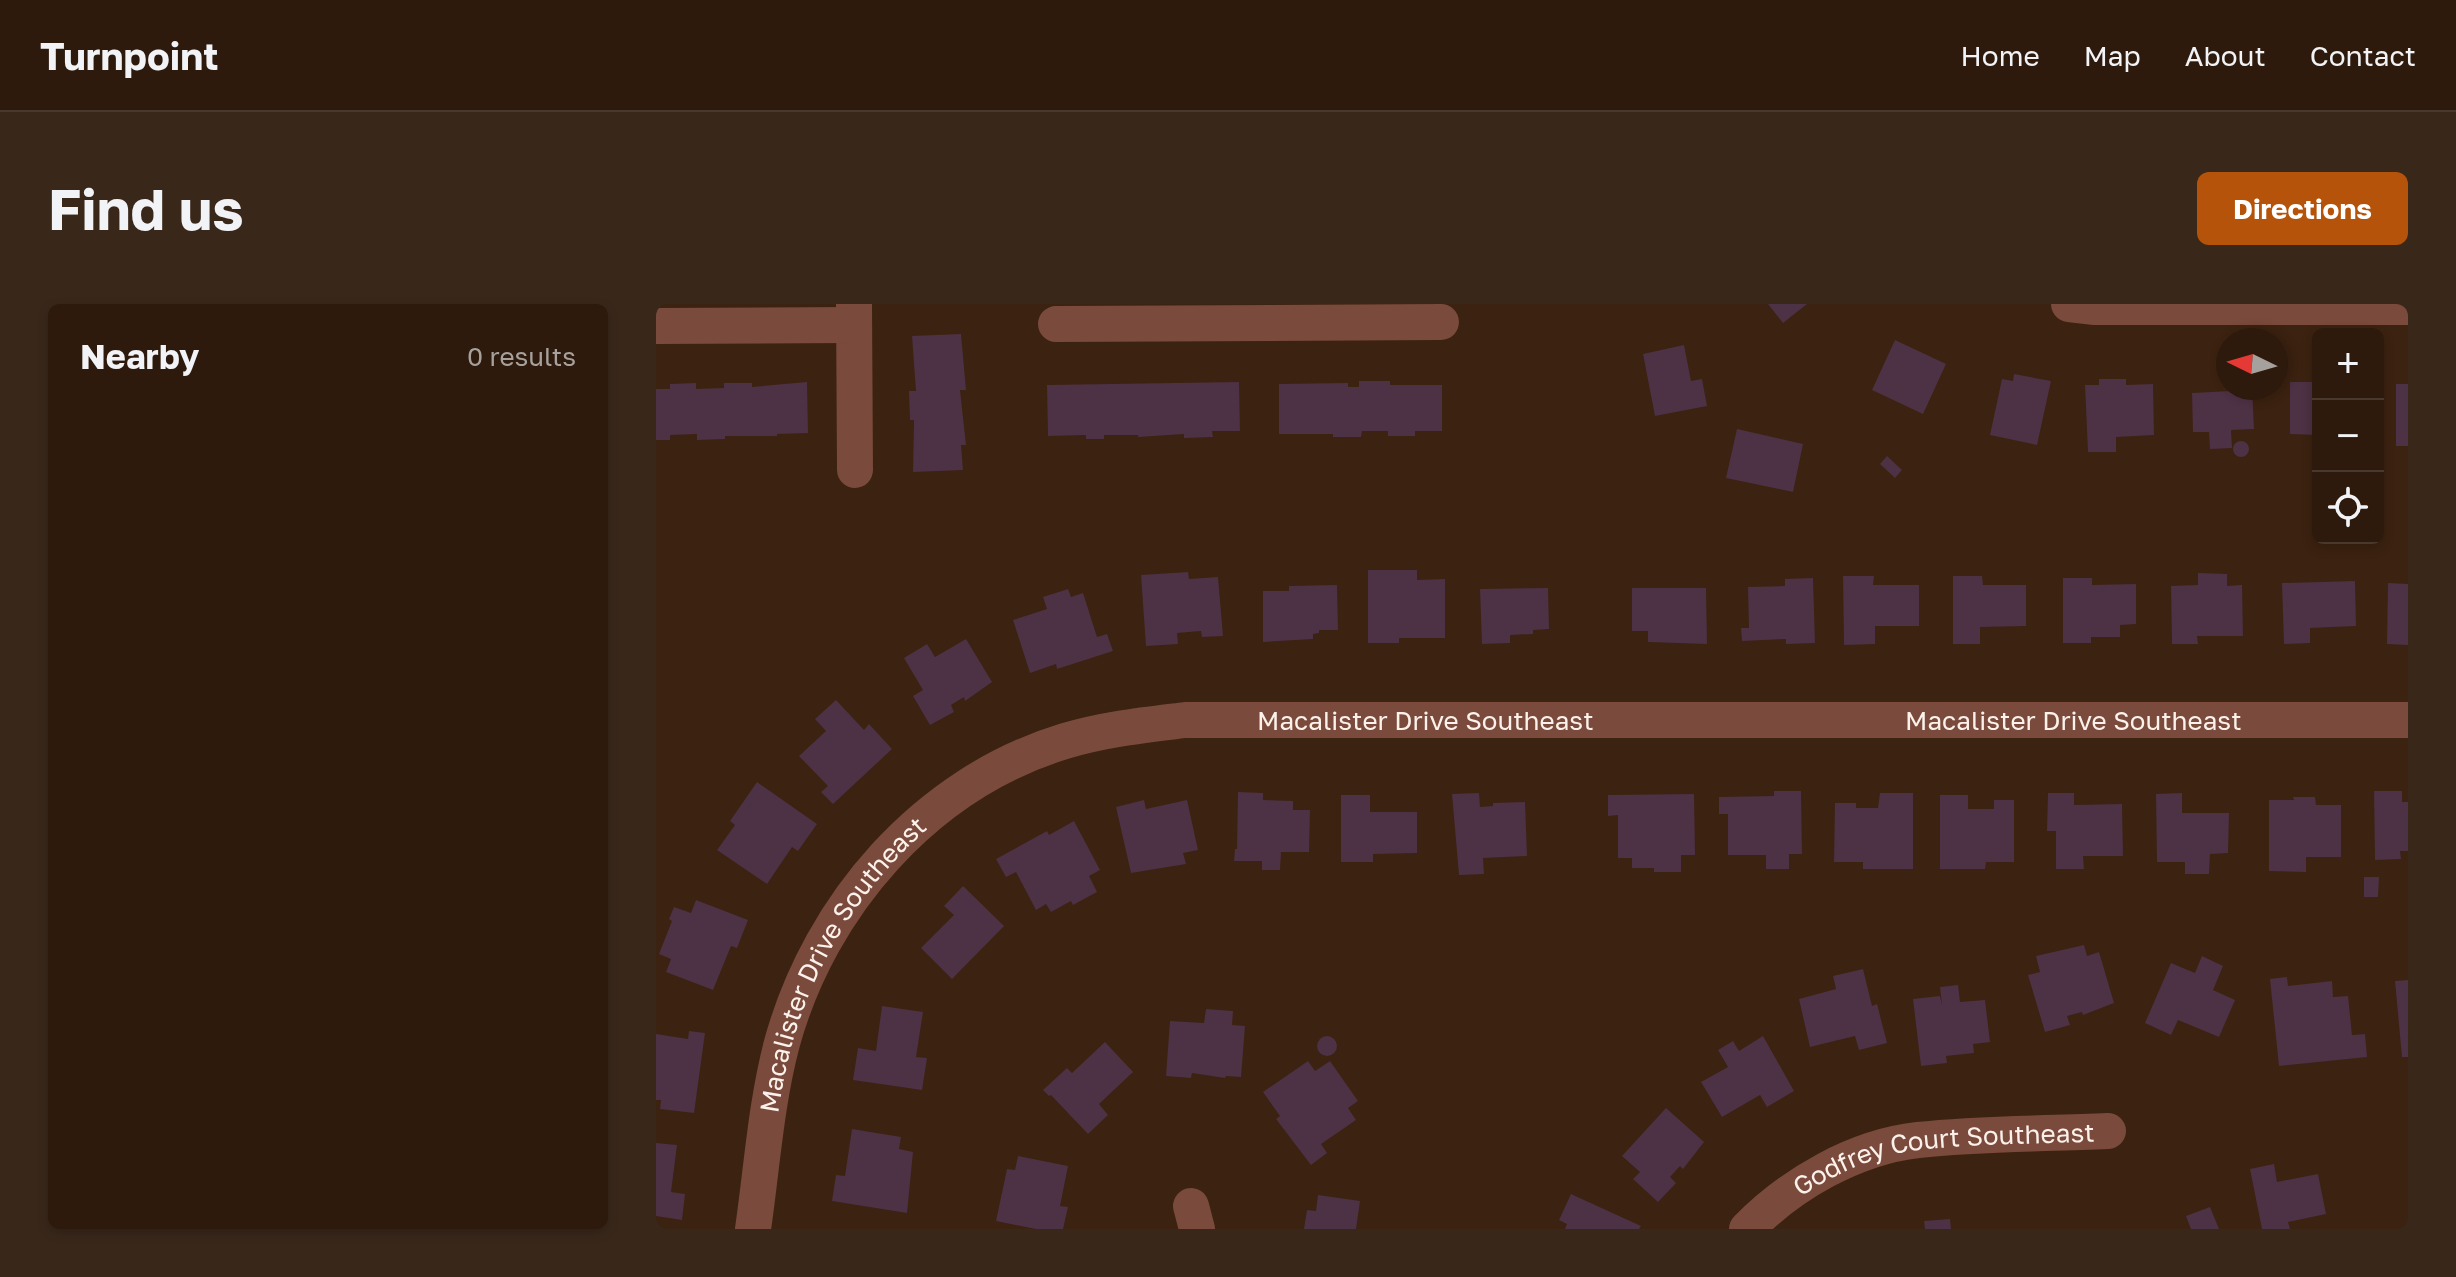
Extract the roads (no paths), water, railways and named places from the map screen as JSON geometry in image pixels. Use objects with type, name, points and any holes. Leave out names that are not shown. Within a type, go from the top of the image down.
[{"type":"street","points":[[2069,304],[2095,307],[2392,306]]},
{"type":"street","points":[[1056,324],[1207,314],[1296,313],[1441,322]]},
{"type":"street","points":[[656,326],[764,315],[854,314],[855,470]]},
{"type":"street","name":"Macalister Drive Southeast","points":[[753,1229],[774,1077],[783,1041],[811,965],[832,926],[890,849],[927,816],[968,787],[1015,761],[1063,742],[1115,728],[1185,720],[2408,720]]},
{"type":"street","name":"Godfrey Court Southeast","points":[[1747,1229],[1802,1184],[1841,1163],[1885,1147],[1917,1140],[2108,1131]]}]
